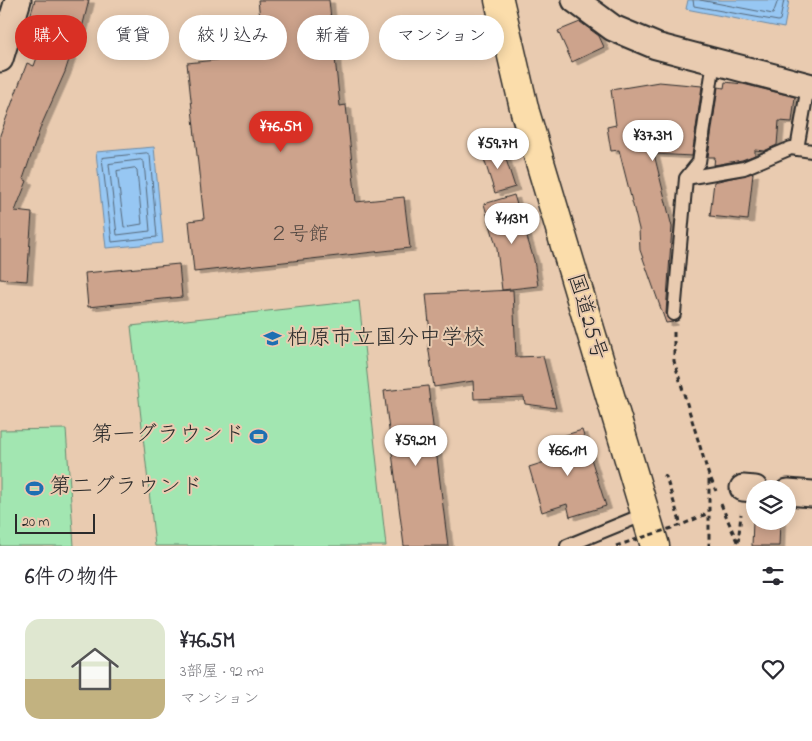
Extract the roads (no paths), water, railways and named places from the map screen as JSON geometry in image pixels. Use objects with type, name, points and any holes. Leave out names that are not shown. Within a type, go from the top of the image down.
[{"type":"highway","name":"国道25号","points":[[499,0],[525,112],[655,546]]},
{"type":"street","points":[[0,59],[18,0]]},
{"type":"street","points":[[574,0],[613,28],[656,46],[810,87]]},
{"type":"street","points":[[796,493],[812,494]]},
{"type":"lane","points":[[674,314],[686,178],[699,162],[714,61]]},
{"type":"lane","points":[[797,149],[810,87]]},
{"type":"lane","points":[[686,178],[744,168],[791,148],[812,151]]},
{"type":"lane","points":[[567,546],[645,514]]},
{"type":"water","points":[[688,0],[789,0],[784,28],[686,9]]},
{"type":"water","points":[[154,147],[163,243],[106,248],[96,152]]},
{"type":"place","name":"柏原市立国分中学校","points":[[273,339]]},
{"type":"place","name":"第一グラウンド","points":[[259,436]]},
{"type":"place","name":"第二グラウンド","points":[[35,488]]}]
